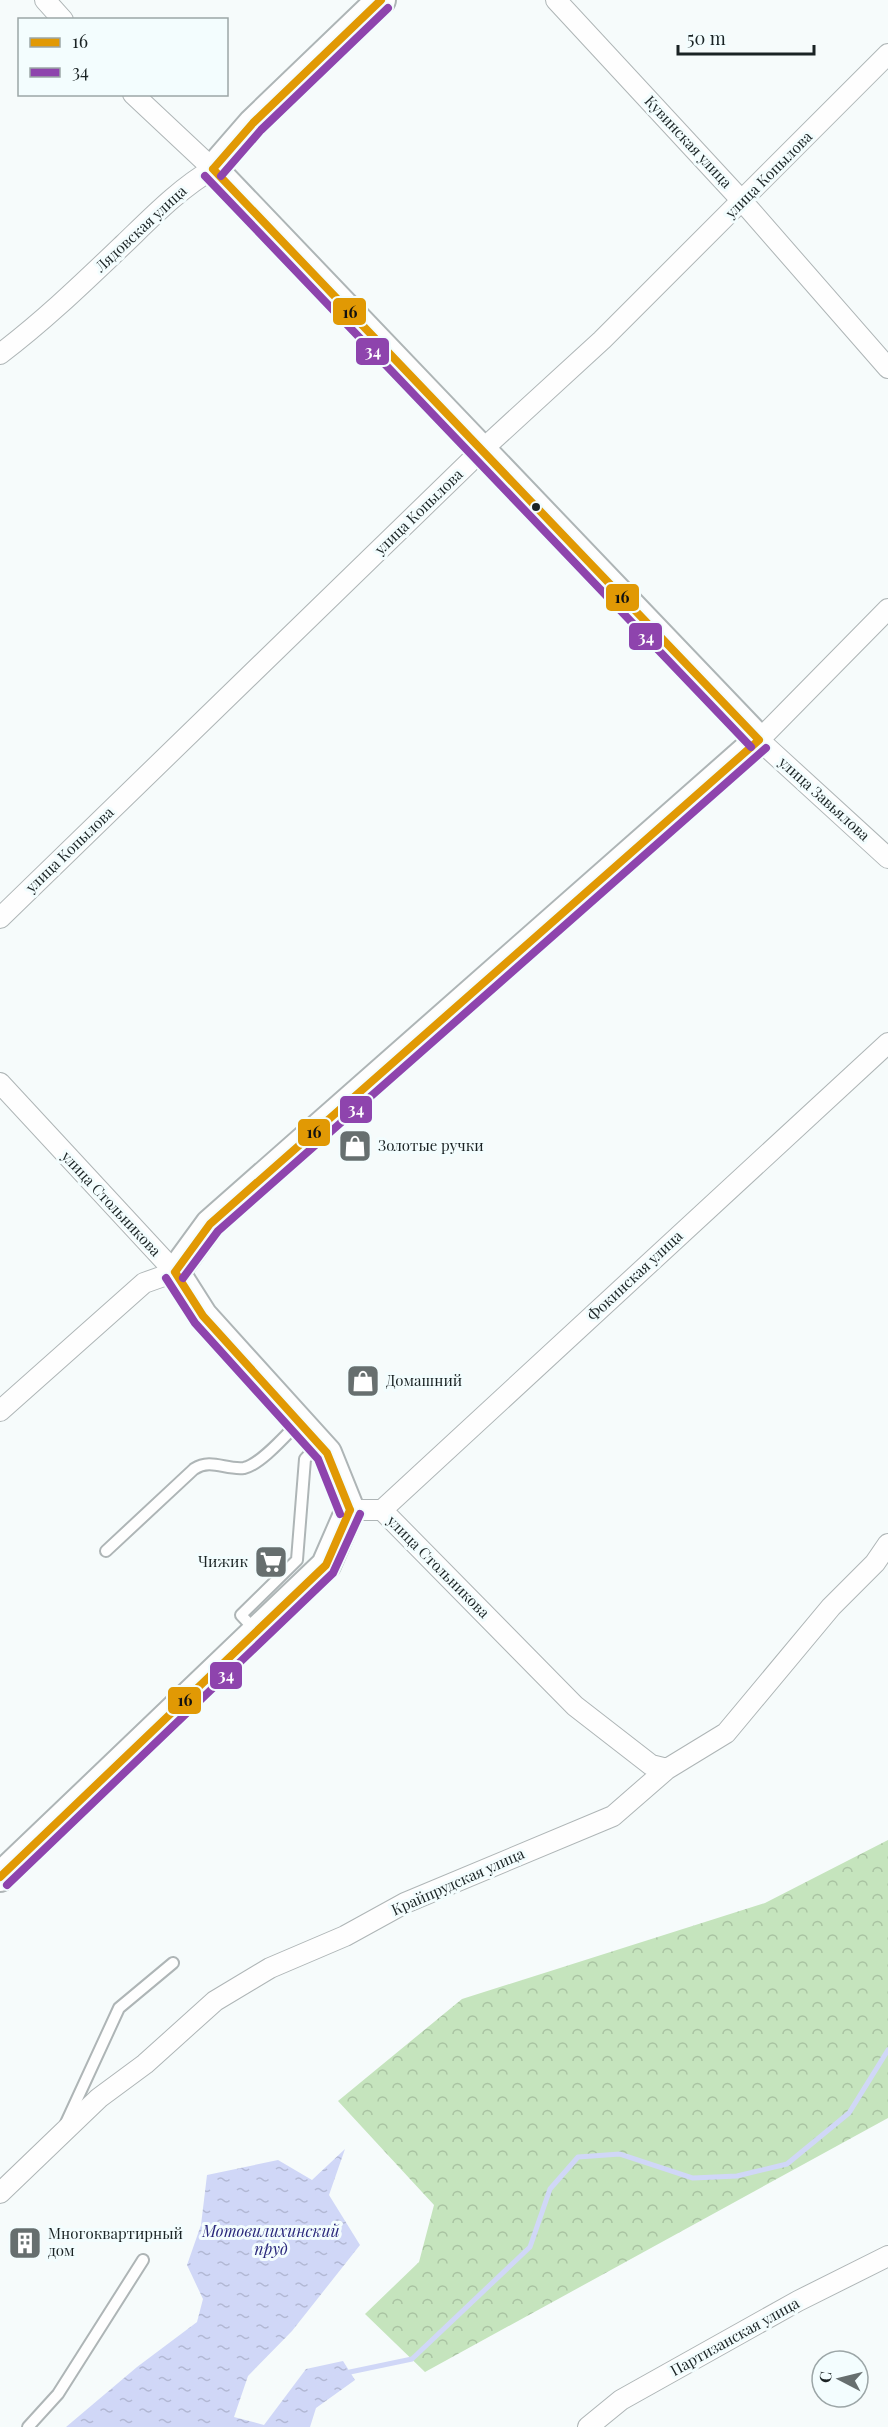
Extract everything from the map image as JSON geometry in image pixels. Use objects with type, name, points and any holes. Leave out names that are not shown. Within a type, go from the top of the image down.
[{"type":"main road","name":"Лядовская улица","points":[[213,169],[253,123],[381,0]]},
{"type":"main road","name":"улица Завьялова","points":[[213,169],[759,740]]},
{"type":"main road","points":[[175,1272],[210,1224],[759,740]]},
{"type":"main road","name":"улица Стольникова","points":[[175,1272],[203,1316],[327,1453],[350,1510]]},
{"type":"main road","points":[[0,1877],[257,1632],[305,1568],[326,1565],[350,1510]]},
{"type":"street","points":[[45,0],[61,18]]},
{"type":"street","name":"Кувинская улица","points":[[556,0],[743,202],[888,368]]},
{"type":"street","name":"улица Копылова","points":[[0,918],[483,449],[602,340],[743,202],[888,54]]},
{"type":"street","name":"улица Завьялова","points":[[136,96],[213,169]]},
{"type":"street","name":"Лядовская улица","points":[[0,354],[41,323],[162,208],[198,178],[213,169]]},
{"type":"street","points":[[759,740],[888,609]]},
{"type":"street","name":"улица Завьялова","points":[[759,740],[888,858]]},
{"type":"street","name":"Фокинская улица","points":[[382,1510],[888,1043]]},
{"type":"street","name":"улица Стольникова","points":[[0,1083],[175,1272]]},
{"type":"street","points":[[0,1411],[144,1283],[175,1272]]},
{"type":"street","name":"улица Стольникова","points":[[350,1510],[382,1510],[575,1706],[651,1765],[667,1769]]},
{"type":"street","name":"Крайпрудская улица","points":[[0,2193],[99,2098],[145,2064],[215,2001],[270,1968],[345,1936],[405,1903],[614,1816],[667,1769],[726,1733],[831,1607],[875,1563],[888,1544]]},
{"type":"street","name":"Партизанская улица","points":[[588,2427],[621,2400],[798,2301],[888,2256]]},
{"type":"lane","points":[[106,1551],[194,1469],[206,1463],[237,1468],[252,1465],[299,1422]]},
{"type":"lane","points":[[305,1568],[305,1459],[319,1444]]},
{"type":"lane","points":[[60,2135],[119,2008],[173,1963]]},
{"type":"lane","points":[[28,2427],[58,2394],[142,2260]]},
{"type":"green space","points":[[888,1840],[888,2118],[425,2372],[365,2314],[419,2262],[434,2205],[338,2101],[462,1999],[765,1903]]},
{"type":"water","name":"Мотовилихинский пруд","points":[[345,2149],[329,2195],[360,2245],[292,2331],[248,2376],[234,2417],[264,2425],[306,2369],[343,2361],[355,2380],[316,2408],[310,2427],[66,2427],[137,2367],[197,2322],[203,2299],[187,2265],[201,2225],[207,2175],[278,2160],[312,2180]]},
{"type":"waterway","points":[[350,2372],[412,2359],[530,2247],[550,2189],[578,2157],[620,2154],[693,2178],[737,2176],[787,2164],[849,2113],[888,2050]]},
{"type":"transit line","name":"16","points":[[213,169],[253,123],[381,0]]},
{"type":"transit line","name":"34","points":[[221,176],[261,130],[388,8]]},
{"type":"transit line","name":"16","points":[[213,169],[759,740]]},
{"type":"transit line","name":"34","points":[[205,176],[751,747]]},
{"type":"transit line","name":"16","points":[[175,1272],[210,1224],[759,740]]},
{"type":"transit line","name":"34","points":[[183,1278],[218,1231],[766,748]]},
{"type":"transit line","name":"16","points":[[175,1272],[203,1316],[327,1453],[350,1510]]},
{"type":"transit line","name":"34","points":[[166,1278],[195,1323],[318,1459],[340,1514]]},
{"type":"transit line","name":"16","points":[[0,1877],[326,1565],[350,1510]]},
{"type":"transit line","name":"34","points":[[7,1885],[333,1573],[360,1514]]},
{"type":"place","name":"Золотые ручки","points":[[355,1146]]},
{"type":"place","name":"Домашний","points":[[363,1381]]},
{"type":"place","name":"Чижик","points":[[271,1562]]},
{"type":"place","name":"Многоквартирный дом","points":[[25,2243]]}]
